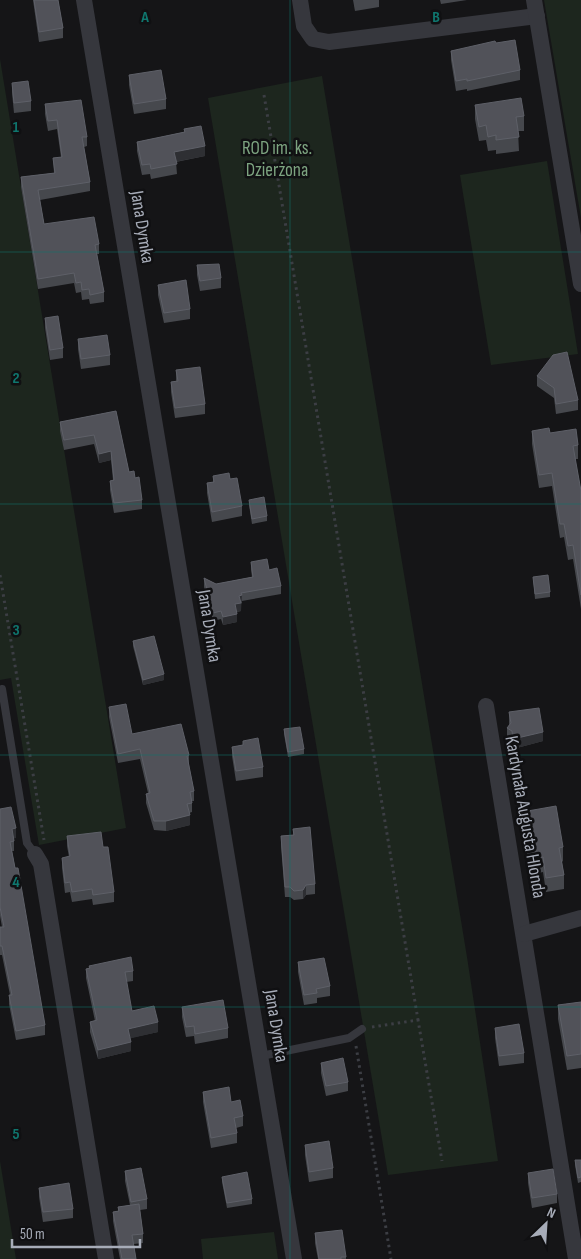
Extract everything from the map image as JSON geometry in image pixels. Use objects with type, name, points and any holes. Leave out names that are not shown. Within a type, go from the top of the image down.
[{"type":"street","name":"Jana Dymka","points":[[84,0],[294,1259]]},
{"type":"street","points":[[300,0],[304,26],[313,40],[329,42],[537,16]]},
{"type":"street","points":[[534,0],[581,284]]},
{"type":"street","name":"Kardynała Augusta Hlonda","points":[[486,706],[576,1259]]},
{"type":"street","points":[[40,849],[106,1259]]},
{"type":"street","points":[[524,934],[581,918]]},
{"type":"lane","points":[[2,689],[28,843],[40,849]]},
{"type":"lane","points":[[261,1056],[349,1038],[362,1029]]},
{"type":"path","points":[[264,95],[442,1161]]},
{"type":"path","points":[[0,575],[40,849]]},
{"type":"path","points":[[362,1029],[418,1020]]},
{"type":"path","points":[[349,1038],[357,1047],[391,1259]]},
{"type":"green space","points":[[544,0],[581,0],[581,218]]},
{"type":"green space","points":[[0,59],[126,828],[39,845],[11,678],[0,680]]},
{"type":"green space","name":"ROD im. ks. Dzierżona","points":[[322,76],[467,957],[498,1161],[388,1175],[208,98]]},
{"type":"green space","points":[[547,161],[578,354],[491,365],[460,175]]},
{"type":"green space","points":[[0,1161],[16,1259],[0,1259]]},
{"type":"green space","points":[[274,1232],[278,1259],[203,1259],[201,1239]]},
{"type":"building","points":[[34,0],[58,0],[63,28],[39,32]]},
{"type":"building","points":[[515,40],[520,70],[467,81],[467,79],[456,81],[451,51],[495,41],[496,43]]},
{"type":"building","points":[[161,70],[166,99],[134,104],[129,75]]},
{"type":"building","points":[[28,81],[31,101],[14,103],[12,83]]},
{"type":"building","points":[[521,98],[524,116],[516,117],[519,137],[496,140],[496,135],[488,137],[486,125],[479,127],[475,105]]},
{"type":"building","points":[[81,100],[87,137],[82,137],[90,182],[38,190],[44,224],[94,217],[99,244],[95,245],[104,292],[90,295],[89,289],[82,290],[81,282],[76,283],[74,273],[38,279],[21,177],[55,173],[53,158],[62,157],[57,120],[48,121],[45,104]]},
{"type":"building","points":[[201,126],[205,146],[174,152],[177,164],[151,169],[150,164],[142,165],[137,142],[185,132],[184,129]]},
{"type":"building","points":[[219,264],[221,278],[200,281],[197,265]]},
{"type":"building","points":[[186,280],[190,309],[164,313],[158,285]]},
{"type":"building","points":[[58,316],[63,348],[50,350],[45,318]]},
{"type":"building","points":[[107,335],[110,355],[81,359],[78,339]]},
{"type":"building","points":[[567,352],[578,400],[556,404],[554,388],[537,376],[553,355]]},
{"type":"building","points":[[200,367],[205,404],[175,408],[171,382],[178,381],[176,370]]},
{"type":"building","points":[[116,411],[129,472],[134,471],[135,478],[139,477],[142,500],[114,503],[110,481],[114,480],[111,451],[99,454],[94,435],[64,440],[60,422]]},
{"type":"building","points":[[549,428],[550,433],[576,429],[578,445],[573,446],[581,491],[581,595],[573,545],[568,546],[564,524],[560,524],[552,473],[539,475],[532,431]]},
{"type":"building","points":[[229,473],[230,479],[237,478],[242,506],[212,512],[207,483],[214,482],[213,476]]},
{"type":"building","points":[[264,497],[267,516],[252,519],[249,500]]},
{"type":"building","points":[[267,559],[269,570],[277,568],[281,586],[241,593],[242,595],[239,596],[241,603],[235,604],[237,614],[223,617],[221,611],[213,613],[204,578],[216,584],[253,577],[251,562]]},
{"type":"building","points":[[548,575],[550,592],[535,594],[533,577]]},
{"type":"building","points":[[154,636],[164,674],[143,680],[133,641]]},
{"type":"building","points":[[126,704],[132,734],[181,724],[189,755],[187,756],[194,791],[190,792],[192,803],[187,804],[190,815],[166,821],[154,821],[146,794],[150,793],[140,749],[118,754],[109,707]]},
{"type":"building","points":[[539,708],[543,732],[513,739],[512,731],[507,728],[511,723],[509,712]]},
{"type":"building","points":[[300,727],[304,749],[288,752],[284,729]]},
{"type":"building","points":[[258,738],[263,767],[236,771],[232,747],[243,745],[243,741]]},
{"type":"building","points":[[556,806],[563,847],[559,848],[564,875],[546,878],[543,857],[533,859],[532,850],[529,851],[522,812]]},
{"type":"building","points":[[11,807],[16,828],[12,829],[14,841],[10,842],[15,868],[18,868],[45,1025],[16,1031],[9,995],[12,995],[2,946],[0,946],[0,927],[4,927],[0,907],[0,809]]},
{"type":"building","points":[[310,827],[315,884],[306,885],[303,890],[294,891],[290,887],[285,887],[281,836],[294,835],[293,829]]},
{"type":"building","points":[[101,832],[103,847],[108,847],[114,892],[93,895],[92,889],[72,892],[70,882],[65,883],[62,858],[70,856],[67,836]]},
{"type":"building","points":[[131,957],[133,971],[125,972],[132,1011],[154,1006],[158,1022],[128,1029],[131,1042],[98,1050],[90,1022],[97,1020],[86,969],[90,968],[89,966]]},
{"type":"building","points":[[324,958],[330,986],[316,989],[317,993],[304,995],[298,962]]},
{"type":"building","points":[[223,1000],[228,1028],[195,1034],[194,1026],[186,1027],[182,1007]]},
{"type":"building","points":[[581,1002],[581,1054],[567,1056],[558,1005]]},
{"type":"building","points":[[519,1024],[524,1053],[499,1056],[495,1028]]},
{"type":"building","points":[[343,1058],[348,1082],[326,1086],[321,1063]]},
{"type":"building","points":[[229,1087],[231,1102],[240,1100],[243,1116],[234,1118],[237,1133],[211,1138],[203,1092]]},
{"type":"building","points":[[329,1141],[333,1168],[309,1172],[305,1145]]},
{"type":"building","points":[[575,1160],[581,1160],[581,1177],[578,1178]]},
{"type":"building","points":[[141,1168],[147,1199],[131,1202],[125,1171]]},
{"type":"building","points":[[553,1169],[557,1194],[532,1198],[528,1173]]},
{"type":"building","points":[[247,1172],[252,1199],[227,1203],[222,1177]]},
{"type":"building","points":[[69,1183],[73,1209],[43,1212],[39,1188]]},
{"type":"building","points":[[139,1204],[143,1234],[132,1235],[136,1259],[122,1259],[113,1212],[119,1211],[118,1207]]},
{"type":"building","points":[[342,1230],[346,1257],[341,1257],[341,1259],[319,1259],[315,1233]]}]
